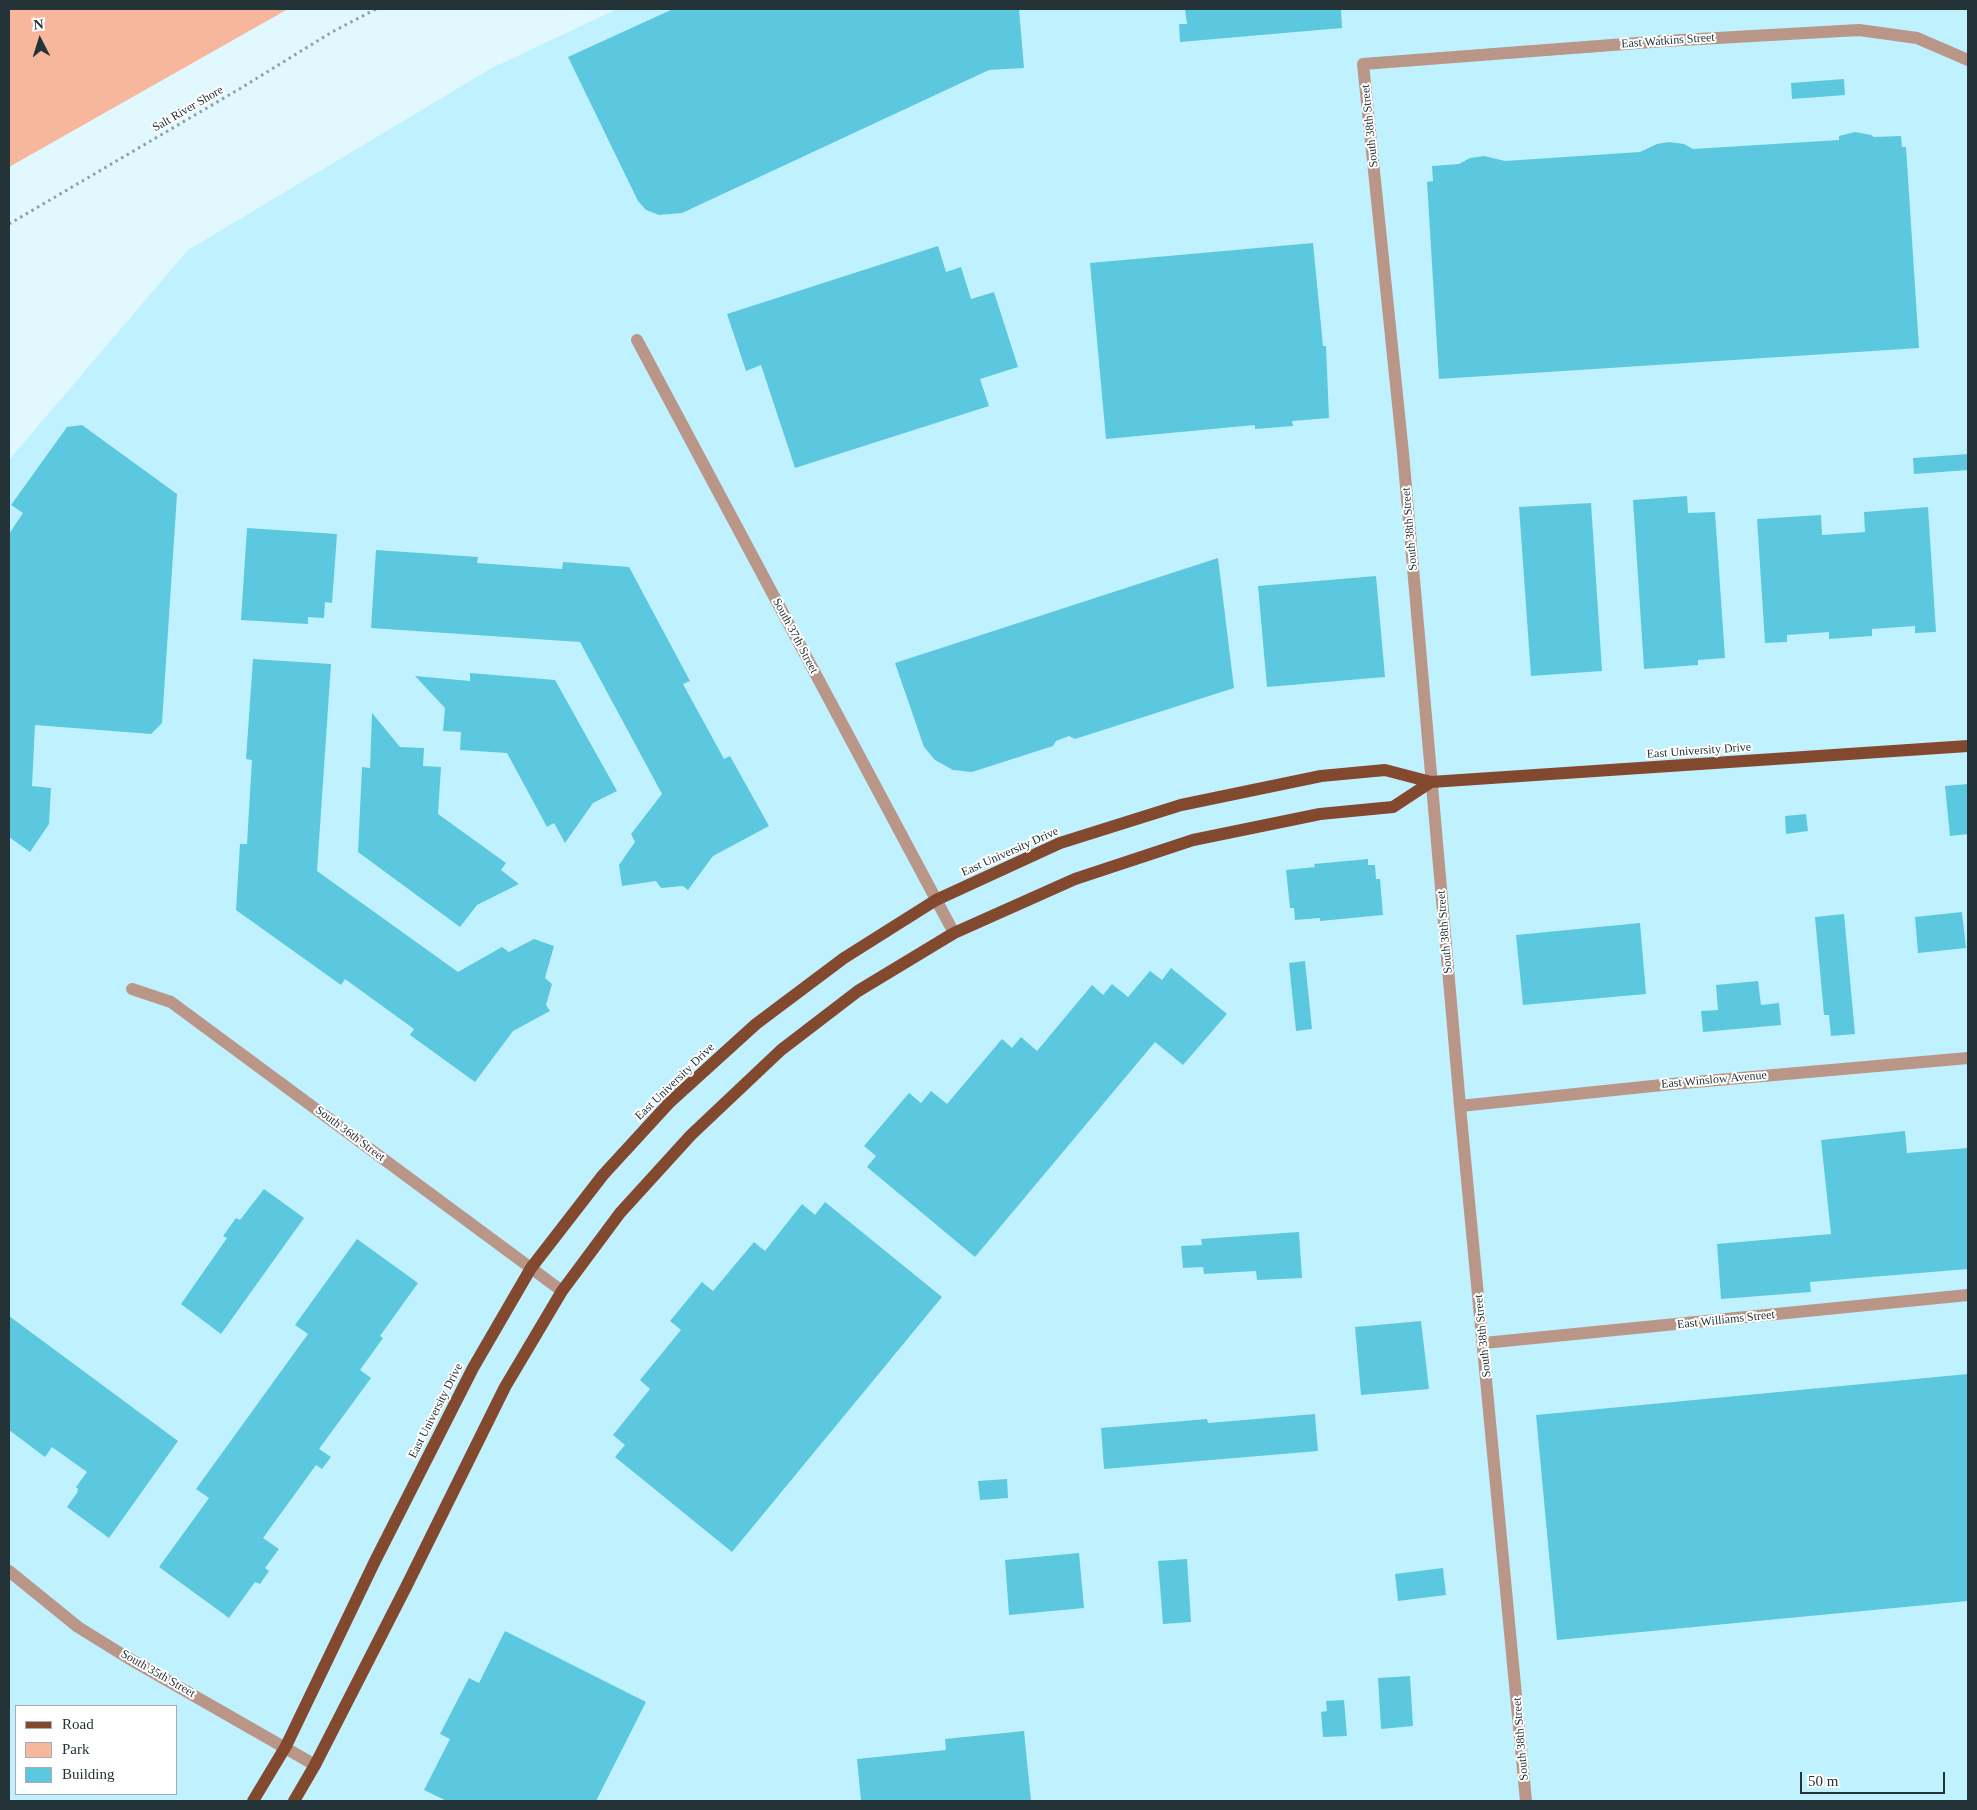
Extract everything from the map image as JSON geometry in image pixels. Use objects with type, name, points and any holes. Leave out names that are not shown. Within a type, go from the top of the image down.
[{"type":"main road","name":"East University Drive","points":[[252,1801],[286,1746],[375,1561],[473,1368],[530,1268],[603,1175],[670,1102],[706,1069],[756,1024],[836,964],[936,900],[1060,843],[1181,805],[1321,776],[1385,770],[1431,782],[1968,746]]},
{"type":"main road","name":"East University Drive","points":[[294,1801],[316,1765],[505,1388],[562,1291],[620,1213],[671,1156],[781,1050],[858,991],[954,932],[1075,879],[1193,840],[1320,814],[1393,807],[1431,782]]},
{"type":"street","name":"East Watkins Street","points":[[1363,64],[1664,41],[1859,30],[1917,38],[1968,60]]},
{"type":"street","name":"South 38th Street","points":[[1363,64],[1403,453],[1460,1106],[1526,1801]]},
{"type":"street","name":"South 37th Street","points":[[637,340],[954,932]]},
{"type":"street","name":"South 36th Street","points":[[132,989],[171,1002],[562,1291]]},
{"type":"street","name":"East Winslow Avenue","points":[[1460,1106],[1672,1084],[1968,1058]]},
{"type":"street","name":"East Williams Street","points":[[1484,1343],[1968,1296]]},
{"type":"street","name":"South 35th Street","points":[[9,1571],[78,1627],[128,1658],[286,1746],[316,1765]]},
{"type":"path","name":"Salt River Shore","points":[[9,224],[241,88],[332,32],[376,9]]},
{"type":"shaded area","points":[[617,9],[1968,9],[1968,1801],[9,1801],[9,460],[188,250],[490,69]]},
{"type":"green space","points":[[9,9],[288,9],[9,167]]},
{"type":"building","points":[[673,9],[1019,9],[1024,68],[989,70],[682,213],[659,215],[646,210],[638,201],[568,57]]},
{"type":"building","points":[[1185,9],[1341,9],[1342,28],[1180,42],[1179,24],[1187,24]]},
{"type":"building","points":[[1844,79],[1845,95],[1792,99],[1791,83]]},
{"type":"building","points":[[1855,132],[1874,137],[1901,136],[1902,147],[1906,147],[1919,348],[1439,379],[1427,182],[1433,181],[1432,166],[1459,164],[1470,158],[1484,156],[1505,161],[1640,152],[1657,144],[1669,142],[1684,144],[1693,149],[1839,140],[1839,136]]},
{"type":"building","points":[[1313,243],[1323,346],[1326,346],[1329,418],[1292,421],[1293,426],[1255,429],[1255,425],[1106,439],[1090,263]]},
{"type":"building","points":[[938,246],[946,272],[961,267],[971,299],[994,292],[1018,367],[980,379],[989,406],[795,468],[761,365],[746,371],[727,314]]},
{"type":"building","points":[[82,425],[177,494],[162,723],[151,734],[35,725],[32,786],[51,788],[49,824],[30,852],[9,837],[9,534],[23,513],[11,505],[67,427]]},
{"type":"building","points":[[1968,454],[1968,470],[1914,474],[1913,458]]},
{"type":"building","points":[[1687,496],[1688,513],[1715,512],[1725,658],[1698,660],[1698,665],[1644,669],[1633,500]]},
{"type":"building","points":[[1591,503],[1602,671],[1531,676],[1519,507]]},
{"type":"building","points":[[1928,507],[1936,632],[1915,633],[1915,626],[1872,629],[1872,636],[1829,639],[1829,632],[1787,635],[1787,642],[1765,643],[1757,519],[1821,515],[1822,535],[1865,532],[1864,512]]},
{"type":"building","points":[[247,528],[337,534],[332,603],[325,602],[324,618],[308,617],[308,624],[241,620]]},
{"type":"building","points":[[376,550],[478,557],[477,563],[562,569],[563,562],[629,567],[690,681],[683,684],[724,759],[730,756],[769,826],[713,856],[688,890],[683,886],[661,888],[656,881],[622,886],[619,865],[635,842],[631,834],[662,794],[580,642],[371,628]]},
{"type":"building","points":[[1218,558],[1234,688],[1075,739],[1069,736],[1056,741],[1053,746],[972,772],[953,770],[935,760],[924,747],[895,663]]},
{"type":"building","points":[[1376,576],[1385,677],[1267,687],[1258,586]]},
{"type":"building","points":[[253,659],[331,664],[317,871],[458,972],[502,947],[509,952],[534,939],[554,946],[545,978],[552,984],[546,1005],[550,1011],[513,1031],[475,1082],[410,1035],[414,1029],[345,979],[341,985],[236,910],[240,844],[247,844],[252,760],[246,759]]},
{"type":"building","points":[[470,673],[555,680],[617,791],[593,803],[565,843],[554,823],[547,827],[507,753],[460,750],[461,732],[443,731],[445,708],[415,676],[470,681]]},
{"type":"building","points":[[372,713],[400,747],[424,748],[423,766],[441,767],[438,814],[506,863],[501,870],[519,884],[477,905],[460,927],[358,852],[362,767],[370,768]]},
{"type":"building","points":[[1968,784],[1968,834],[1950,836],[1945,786]]},
{"type":"building","points":[[1806,814],[1808,831],[1786,834],[1785,816]]},
{"type":"building","points":[[1368,859],[1368,865],[1375,865],[1376,879],[1380,879],[1383,915],[1320,921],[1320,918],[1295,920],[1294,908],[1290,908],[1286,870],[1315,867],[1314,864]]},
{"type":"building","points":[[1962,912],[1966,948],[1918,953],[1915,917]]},
{"type":"building","points":[[1844,914],[1855,1034],[1831,1036],[1829,1015],[1824,1015],[1815,917]]},
{"type":"building","points":[[1640,923],[1646,994],[1523,1005],[1516,935]]},
{"type":"building","points":[[1305,961],[1312,1029],[1296,1031],[1289,963]]},
{"type":"building","points":[[1171,968],[1227,1014],[1183,1065],[1155,1042],[975,1257],[867,1167],[876,1156],[864,1146],[909,1093],[921,1103],[931,1091],[947,1104],[1002,1039],[1012,1048],[1021,1037],[1037,1051],[1092,985],[1103,995],[1112,984],[1128,997],[1150,971],[1162,980]]},
{"type":"building","points":[[1758,981],[1761,1005],[1779,1003],[1781,1025],[1703,1032],[1701,1011],[1718,1010],[1716,985]]},
{"type":"building","points":[[1905,1131],[1907,1153],[1968,1148],[1968,1269],[1810,1282],[1811,1292],[1721,1299],[1717,1244],[1831,1234],[1821,1140]]},
{"type":"building","points":[[264,1189],[304,1218],[221,1334],[181,1304],[227,1238],[223,1236],[236,1218],[240,1220]]},
{"type":"building","points":[[825,1202],[942,1297],[732,1552],[615,1457],[625,1445],[613,1435],[650,1389],[640,1380],[681,1330],[670,1321],[702,1282],[713,1291],[754,1242],[765,1251],[802,1204],[815,1215]]},
{"type":"building","points":[[1299,1232],[1302,1278],[1257,1280],[1256,1271],[1204,1274],[1203,1267],[1183,1268],[1181,1246],[1202,1245],[1201,1239]]},
{"type":"building","points":[[357,1239],[418,1283],[380,1336],[383,1338],[360,1370],[371,1378],[319,1449],[331,1457],[322,1469],[316,1465],[263,1538],[279,1549],[265,1568],[269,1571],[260,1584],[255,1582],[229,1618],[159,1567],[209,1498],[196,1489],[308,1334],[295,1325]]},
{"type":"building","points":[[9,1316],[178,1441],[109,1538],[67,1507],[77,1493],[78,1489],[76,1487],[87,1472],[52,1447],[45,1457],[9,1430]]},
{"type":"building","points":[[1421,1321],[1429,1389],[1361,1395],[1355,1327]]},
{"type":"building","points":[[1968,1374],[1968,1601],[1557,1640],[1536,1415]]},
{"type":"building","points":[[1315,1414],[1318,1451],[1104,1469],[1101,1428],[1207,1419],[1208,1423]]},
{"type":"building","points":[[1007,1479],[1008,1498],[980,1500],[978,1481]]},
{"type":"building","points":[[1079,1553],[1084,1608],[1009,1615],[1005,1560]]},
{"type":"building","points":[[1187,1559],[1191,1622],[1163,1624],[1158,1561]]},
{"type":"building","points":[[1443,1568],[1446,1595],[1398,1601],[1395,1574]]},
{"type":"building","points":[[505,1631],[646,1702],[596,1801],[447,1801],[424,1790],[450,1739],[440,1734],[469,1678],[479,1683]]},
{"type":"building","points":[[1410,1676],[1413,1726],[1381,1729],[1378,1678]]},
{"type":"building","points":[[1344,1700],[1347,1736],[1323,1737],[1321,1712],[1327,1711],[1326,1701]]},
{"type":"building","points":[[1024,1731],[1031,1801],[861,1801],[857,1759],[946,1750],[945,1739]]}]
